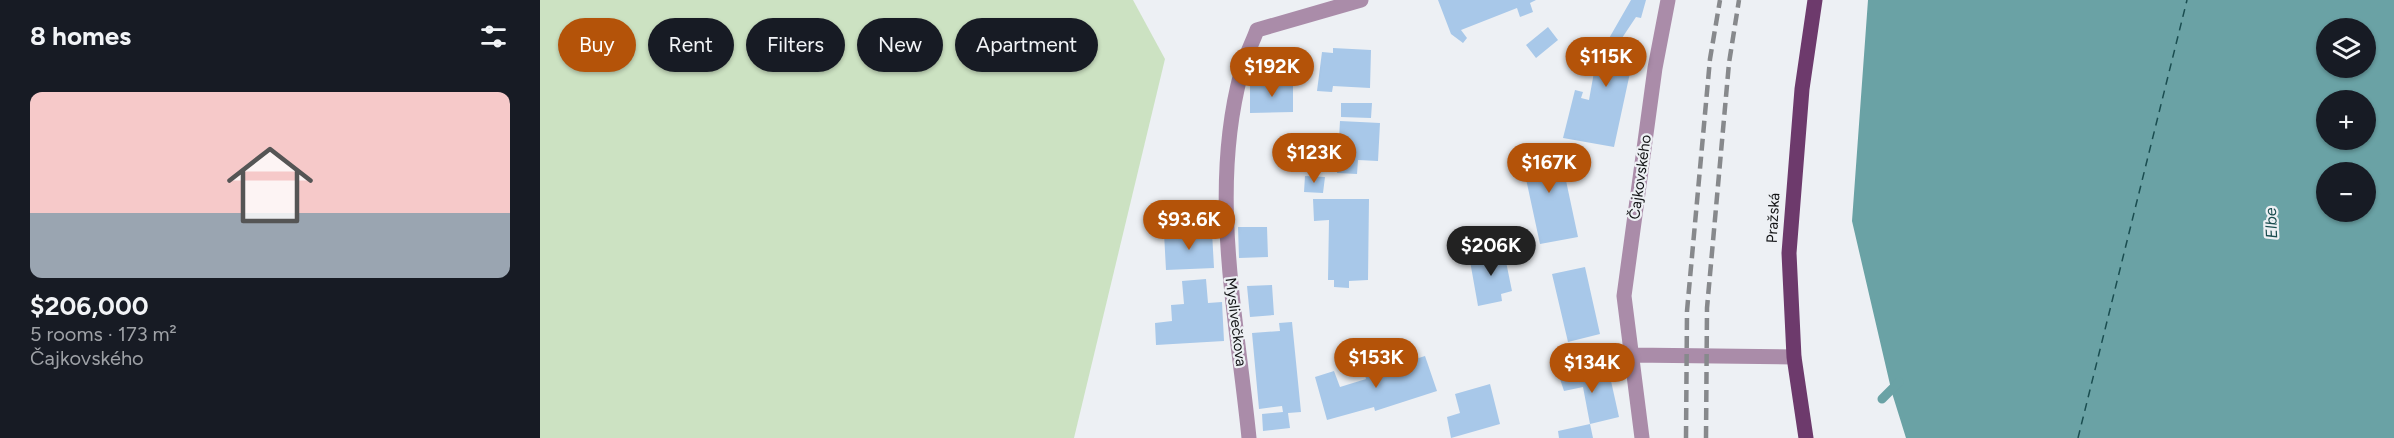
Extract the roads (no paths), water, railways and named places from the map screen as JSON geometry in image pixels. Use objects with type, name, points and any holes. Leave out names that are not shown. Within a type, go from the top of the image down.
[{"type":"main road","name":"Pražská","points":[[1806,438],[1794,357],[1789,253],[1802,89],[1815,0]]},
{"type":"street","name":"Myslivečkova","points":[[1249,438],[1228,260],[1226,215],[1228,145],[1241,72],[1257,30],[1361,0]]},
{"type":"street","name":"Čajkovského","points":[[1642,438],[1624,296],[1655,68],[1668,0]]},
{"type":"street","points":[[1631,355],[1794,357]]},
{"type":"water","name":"Elbe","points":[[1868,0],[2394,0],[2394,438],[1906,438],[1892,393],[1852,221]]},
{"type":"waterway","points":[[1882,399],[1899,382]]},
{"type":"railway","points":[[1686,438],[1687,311],[1710,59],[1720,0]]},
{"type":"railway","points":[[1706,438],[1707,308],[1729,63],[1739,0]]}]
